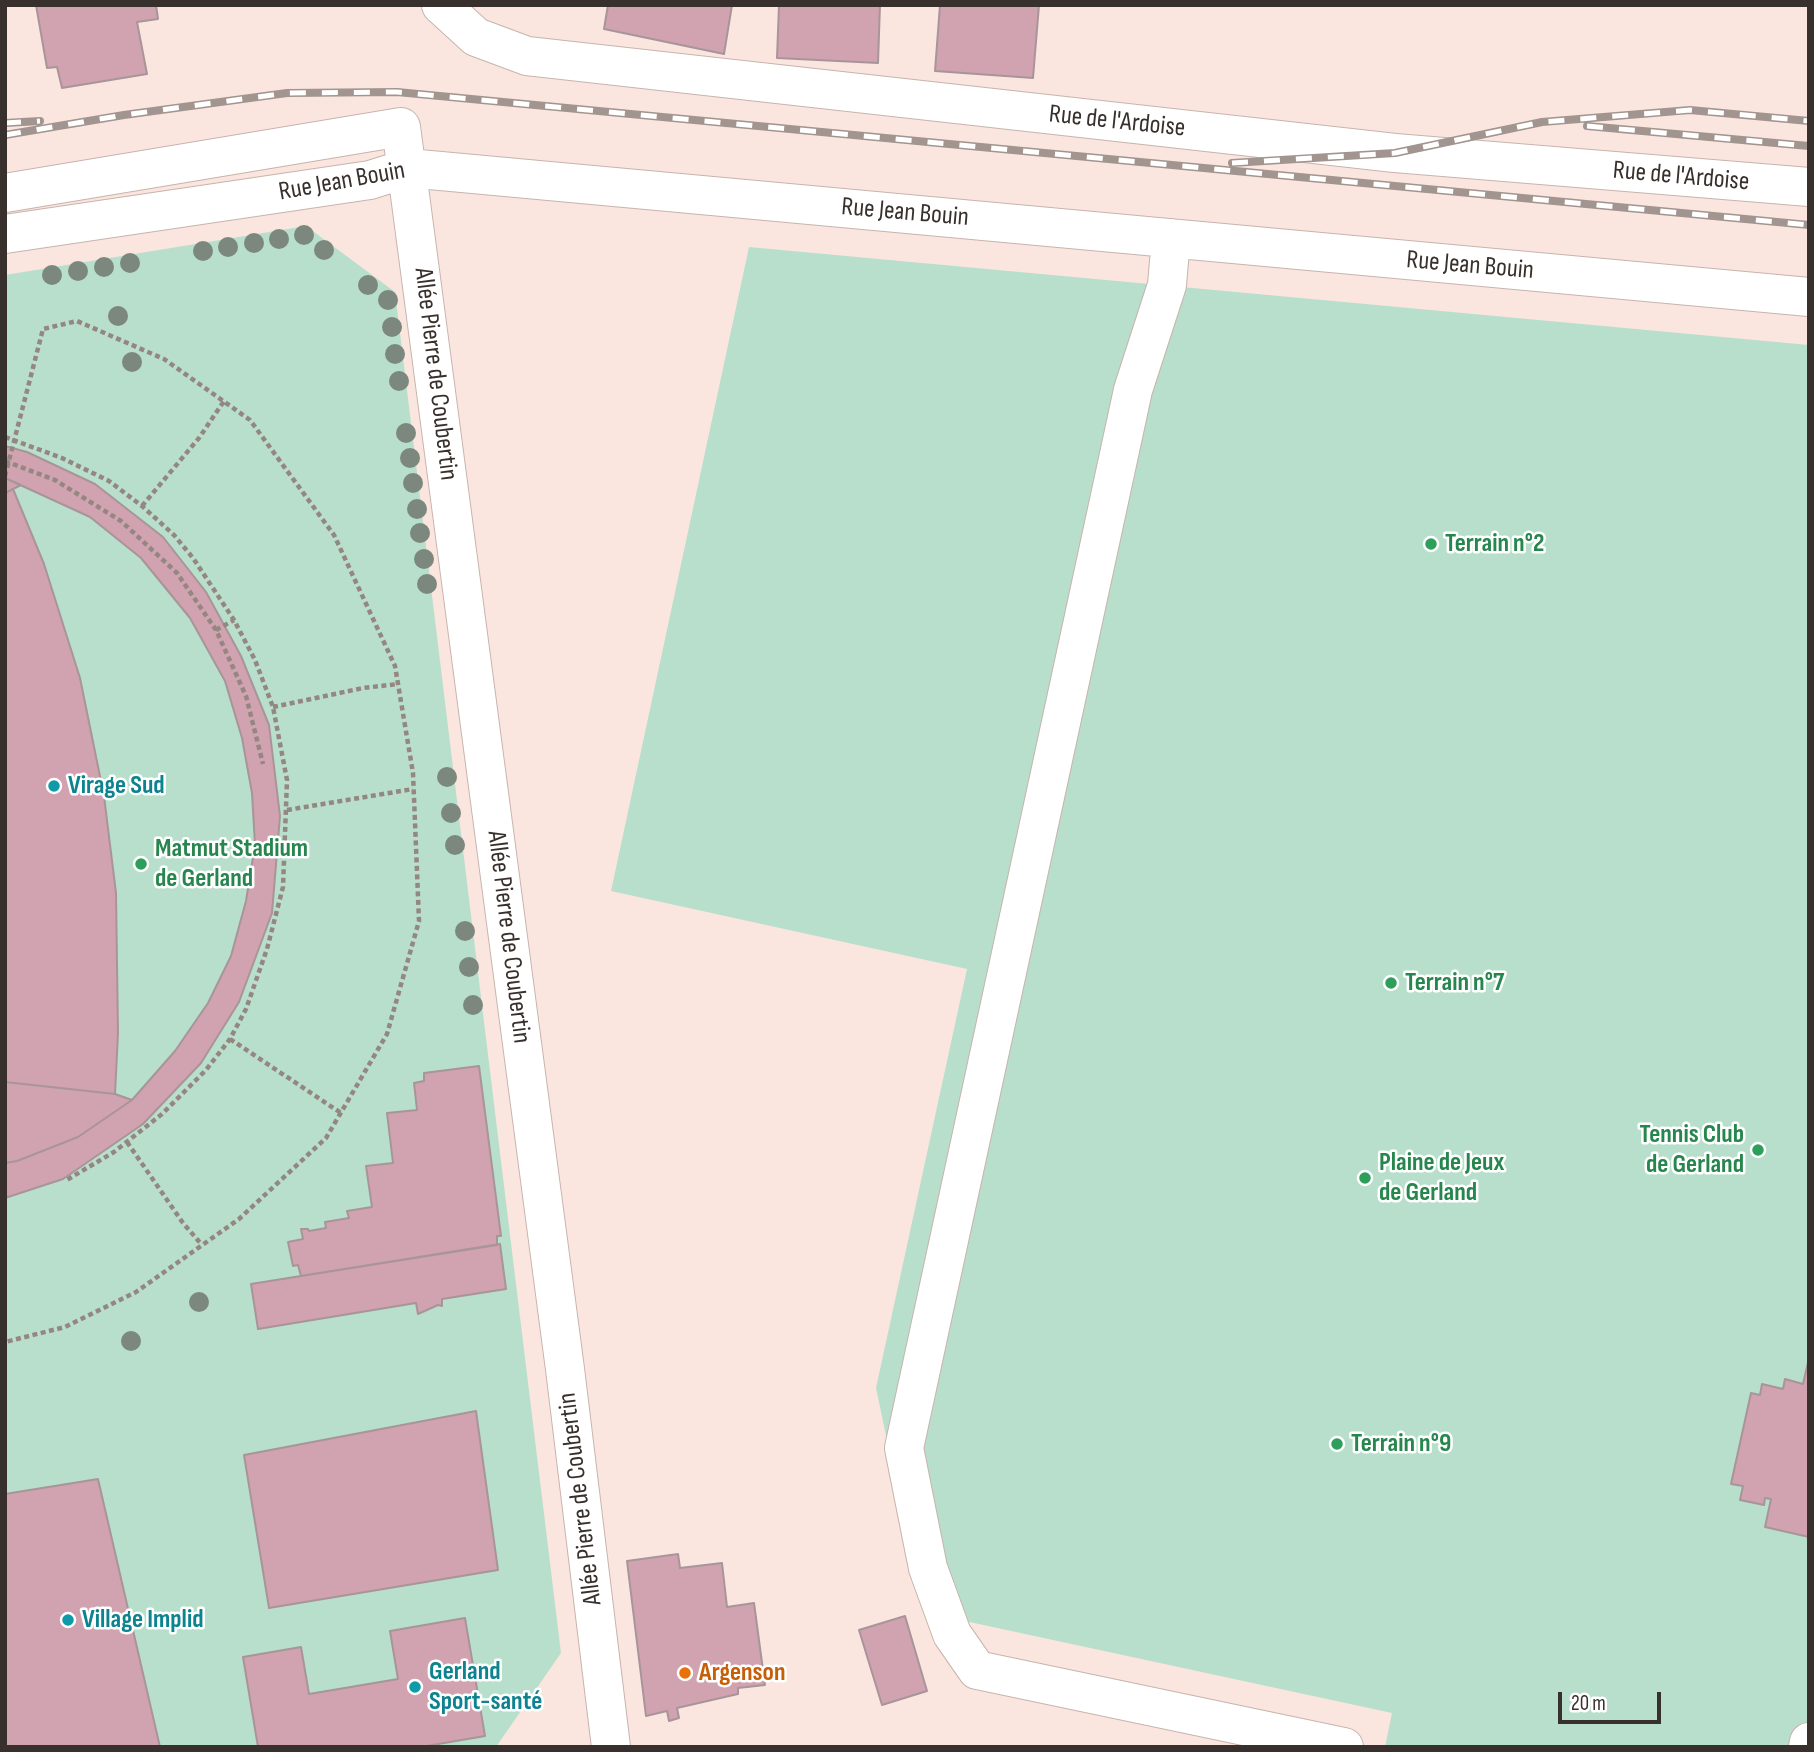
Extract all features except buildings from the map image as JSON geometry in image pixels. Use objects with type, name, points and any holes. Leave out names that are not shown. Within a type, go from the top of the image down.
[{"type":"street","name":"Rue de l'Ardoise","points":[[441,5],[476,37],[527,56],[1395,153],[1809,187]]},
{"type":"street","name":"Allée Pierre de Coubertin","points":[[401,127],[565,1369],[611,1747]]},
{"type":"street","name":"Rue Jean Bouin","points":[[5,193],[401,127]]},
{"type":"street","name":"Rue Jean Bouin","points":[[5,234],[370,180],[408,168],[1809,297]]},
{"type":"street","points":[[1171,238],[1167,285],[1133,390],[904,1448],[928,1568],[951,1634],[977,1670],[1344,1747]]},
{"type":"path","points":[[5,476],[43,330],[77,321],[164,359],[250,420],[334,536],[395,666],[413,773],[419,921],[387,1034],[326,1138],[239,1219],[136,1292],[65,1327],[5,1342]]},
{"type":"path","points":[[142,506],[199,438],[224,401]]},
{"type":"path","points":[[5,438],[62,457],[109,481],[174,535],[193,558],[234,620],[255,660],[273,707],[286,780],[287,810],[282,887],[276,917],[246,1009],[230,1040],[206,1070],[162,1114],[127,1142],[65,1181]]},
{"type":"path","points":[[7,462],[55,480],[121,521],[177,573],[216,630],[246,696],[263,764]]},
{"type":"path","points":[[216,630],[234,620]]},
{"type":"path","points":[[273,707],[363,688],[398,684]]},
{"type":"path","points":[[287,810],[413,789]]},
{"type":"path","points":[[230,1040],[341,1113]]},
{"type":"path","points":[[127,1142],[183,1223],[202,1245]]},
{"type":"green space","points":[[306,226],[395,292],[561,1653],[496,1747],[5,1747],[5,275]]},
{"type":"green space","name":"Plaine de Jeux de Gerland","points":[[749,247],[1809,345],[1809,1747],[1385,1747],[1392,1713],[923,1612],[876,1388],[967,969],[611,891]]},
{"type":"railway","points":[[5,135],[124,115],[287,93],[397,92],[1809,225]]},
{"type":"railway","points":[[1232,163],[1395,153],[1542,122],[1690,110],[1809,121]]},
{"type":"railway","points":[[5,123],[40,121]]},
{"type":"railway","points":[[1587,126],[1809,146]]},
{"type":"place","name":"Terrain n°2","points":[[1431,544]]},
{"type":"place","name":"Virage Sud","points":[[54,786]]},
{"type":"place","name":"Matmut Stadium de Gerland","points":[[141,864]]},
{"type":"place","name":"Terrain n°7","points":[[1391,983]]},
{"type":"place","name":"Tennis Club de Gerland","points":[[1758,1150]]},
{"type":"place","name":"Plaine de Jeux de Gerland","points":[[1365,1178]]},
{"type":"place","name":"Terrain n°9","points":[[1337,1444]]},
{"type":"place","name":"Village Implid","points":[[68,1620]]},
{"type":"place","name":"Argenson","points":[[685,1673]]},
{"type":"place","name":"Gerland Sport-santé","points":[[415,1687]]}]
